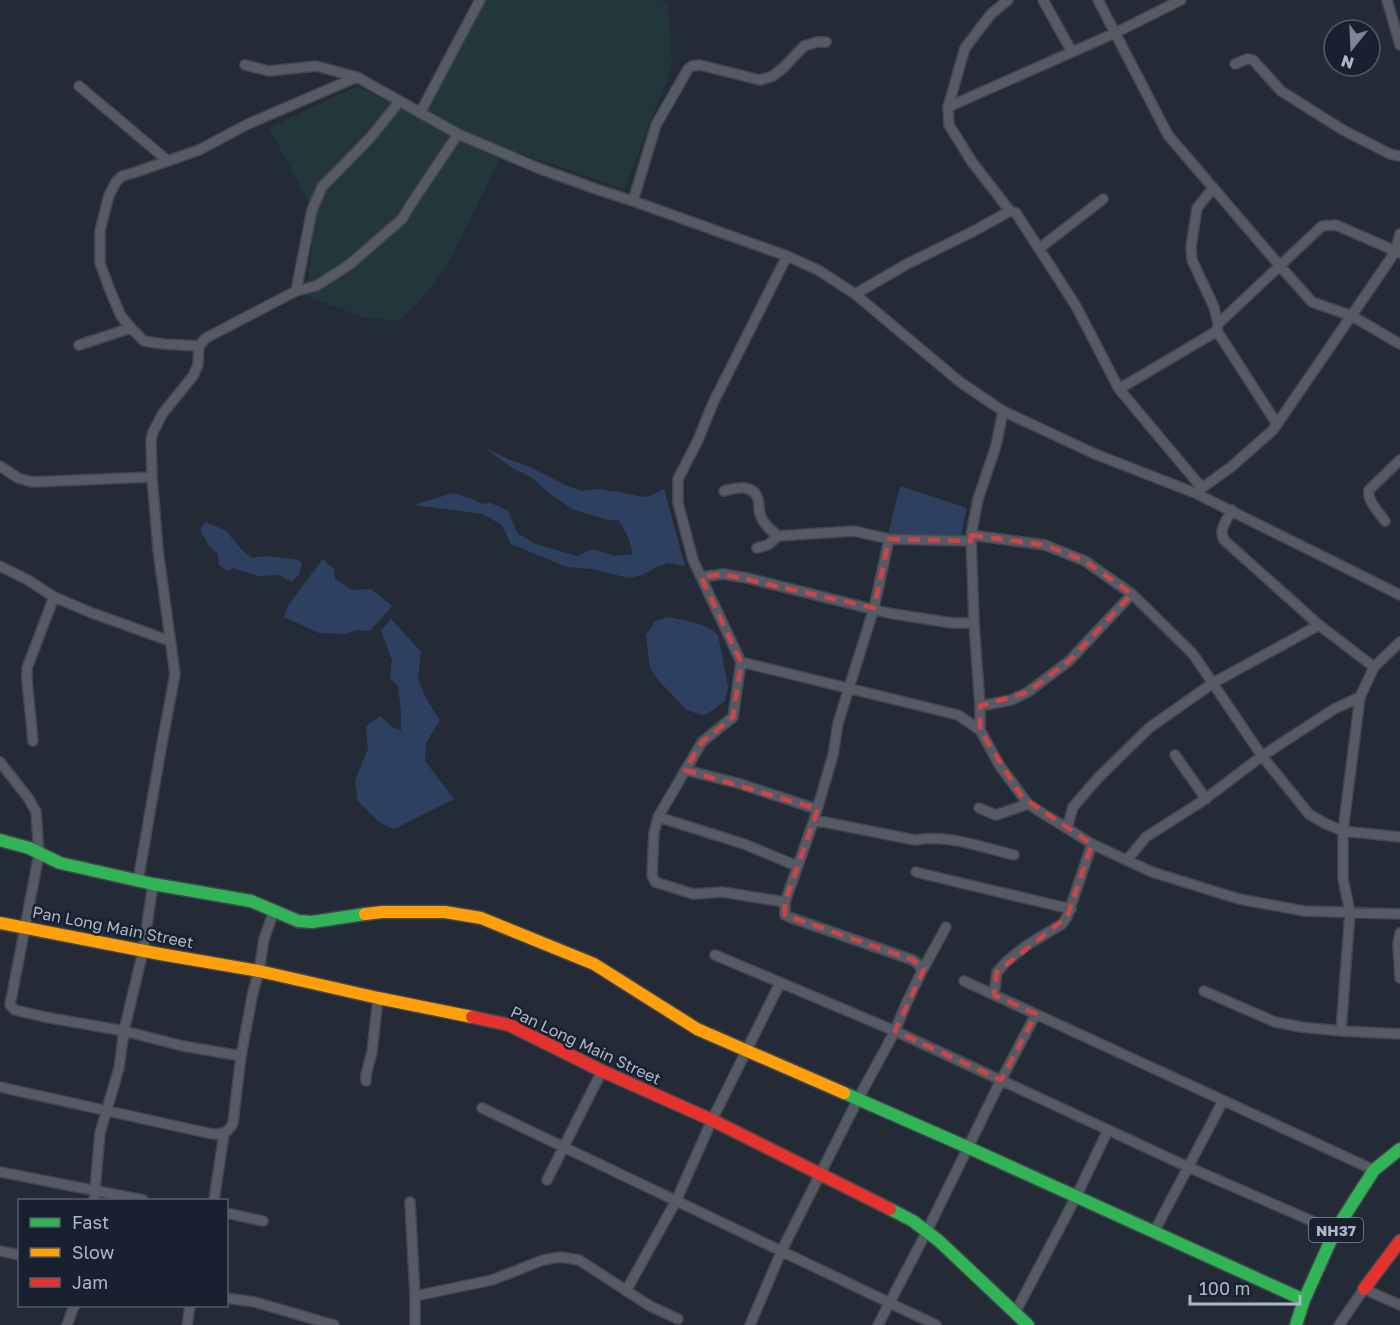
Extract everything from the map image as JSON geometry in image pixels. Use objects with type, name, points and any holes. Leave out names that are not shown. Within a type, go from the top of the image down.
[{"type":"main road","points":[[0,840],[28,848],[60,863],[153,884],[251,901],[298,921],[312,922],[382,912],[445,912],[481,918],[594,964],[697,1029],[967,1147],[1304,1300]]},
{"type":"main road","name":"Pan Long Main Street","points":[[0,923],[259,971],[509,1025],[602,1071],[712,1120],[913,1221],[927,1231],[1028,1325]]},
{"type":"main road","name":"NH37","points":[[1296,1325],[1304,1300],[1335,1231],[1374,1170],[1400,1149]]},
{"type":"main road","points":[[1364,1289],[1400,1241]]},
{"type":"street","points":[[420,113],[480,0]]},
{"type":"street","points":[[1008,0],[991,14],[965,48],[948,107],[949,125],[972,162],[1010,211],[1016,213],[1040,249],[1076,306],[1119,389],[1198,491]]},
{"type":"street","points":[[1043,0],[1072,52]]},
{"type":"street","points":[[1098,0],[1168,135],[1280,266],[1312,302],[1352,316],[1400,344]]},
{"type":"street","points":[[1153,0],[1159,10]]},
{"type":"street","points":[[948,107],[1115,33],[1181,0]]},
{"type":"street","points":[[1387,0],[1400,45]]},
{"type":"street","points":[[633,201],[656,125],[688,69],[700,65],[760,80],[773,76],[804,46],[826,42]]},
{"type":"street","points":[[1235,64],[1247,59],[1253,60],[1281,91],[1343,130],[1390,154],[1400,156]]},
{"type":"street","points":[[245,65],[269,70],[316,66],[357,77],[458,134],[593,189],[786,256],[818,270],[855,294],[960,382],[1003,411],[1095,454],[1198,491],[1400,595]]},
{"type":"street","points":[[199,346],[144,341],[122,316],[100,263],[100,231],[109,195],[116,182],[122,176],[199,150],[248,124],[357,77]]},
{"type":"street","points":[[79,86],[168,161]]},
{"type":"street","points":[[297,291],[312,210],[322,187],[370,138],[399,102]]},
{"type":"street","points":[[138,881],[175,674],[158,550],[152,477],[151,440],[153,432],[163,413],[193,376],[198,365],[199,346],[206,338],[297,291],[316,286],[349,264],[402,219],[458,134]]},
{"type":"street","points":[[1213,188],[1197,208],[1191,247],[1192,260],[1214,307],[1218,327],[1277,424]]},
{"type":"street","points":[[1040,249],[1103,200]]},
{"type":"street","points":[[855,294],[909,263],[1010,211]]},
{"type":"street","points":[[1119,389],[1218,327],[1322,226],[1336,225],[1398,252]]},
{"type":"street","points":[[1198,491],[1256,446],[1277,424],[1398,252],[1400,234]]},
{"type":"street","points":[[785,902],[722,892],[693,894],[655,882],[652,875],[654,832],[658,817],[702,742],[733,717],[741,662],[693,560],[678,503],[678,479],[786,256]]},
{"type":"street","points":[[79,345],[131,328]]},
{"type":"street","points":[[980,730],[971,538],[978,499],[996,446],[1003,411]]},
{"type":"street","points":[[1385,521],[1368,494],[1369,490],[1400,460]]},
{"type":"street","points":[[0,466],[18,478],[32,482],[152,477]]},
{"type":"street","points":[[724,491],[740,487],[751,490],[758,499],[759,513],[765,525],[778,536]]},
{"type":"street","points":[[1232,510],[1221,531],[1224,540],[1319,625],[1374,667]]},
{"type":"street","points":[[757,548],[768,545],[778,536],[854,531],[889,538],[971,538],[1045,545],[1085,561],[1132,594],[1193,654],[1262,756],[1309,814],[1343,831],[1400,837]]},
{"type":"street","points":[[889,538],[874,608],[838,723],[833,755],[814,820],[785,902],[785,915],[913,960],[922,971]]},
{"type":"street","points":[[0,566],[54,597],[170,641]]},
{"type":"street","points":[[701,577],[723,574],[888,613],[951,623],[974,623]]},
{"type":"street","points":[[980,706],[1011,700],[1028,692],[1069,661],[1132,594]]},
{"type":"street","points":[[33,741],[27,668],[54,597]]},
{"type":"street","points":[[1067,828],[1074,807],[1098,778],[1149,728],[1213,683],[1319,625]]},
{"type":"street","points":[[1341,1031],[1350,912],[1343,879],[1343,831],[1360,697],[1374,667],[1400,642]]},
{"type":"street","points":[[741,662],[958,715],[980,730],[1000,766],[1028,804],[1092,844],[1152,872],[1239,899],[1304,911],[1400,914]]},
{"type":"street","points":[[1127,860],[1146,837],[1206,799],[1262,756],[1334,709],[1360,697]]},
{"type":"street","points":[[1175,755],[1206,799]]},
{"type":"street","points":[[0,762],[29,799],[36,812],[39,854],[10,1005],[15,1010],[241,1056]]},
{"type":"street","points":[[685,771],[737,783],[817,809]]},
{"type":"street","points":[[979,808],[996,815],[1028,804]]},
{"type":"street","points":[[658,817],[744,844],[797,866]]},
{"type":"street","points":[[814,820],[915,840],[931,837],[946,839],[1014,855]]},
{"type":"street","points":[[993,995],[997,972],[1006,962],[1062,924],[1067,917],[1092,844]]},
{"type":"street","points":[[916,872],[1071,909]]},
{"type":"street","points":[[95,1196],[100,1132],[118,1068],[124,1031],[143,951],[153,884]]},
{"type":"street","points":[[0,1087],[212,1134],[224,1134],[233,1123],[241,1056],[254,986],[264,939],[274,911]]},
{"type":"street","points":[[750,1325],[782,1250],[946,927]]},
{"type":"street","points":[[1400,933],[1398,944],[1400,978]]},
{"type":"street","points":[[715,955],[895,1031],[1188,1167],[1335,1231]]},
{"type":"street","points":[[964,981],[1374,1170]]},
{"type":"street","points":[[626,1291],[676,1201],[712,1120],[780,983]]},
{"type":"street","points":[[1204,991],[1275,1022],[1341,1031],[1400,1034]]},
{"type":"street","points":[[366,1081],[378,998]]},
{"type":"street","points":[[878,1325],[1036,1014]]},
{"type":"street","points":[[547,1180],[602,1071]]},
{"type":"street","points":[[1154,1232],[1223,1101]]},
{"type":"street","points":[[482,1108],[936,1325]]},
{"type":"street","points":[[1015,1313],[1076,1197],[1108,1130]]},
{"type":"street","points":[[214,1199],[224,1134]]},
{"type":"street","points":[[0,1172],[95,1196],[131,1199]]},
{"type":"street","points":[[410,1202],[415,1325]]},
{"type":"street","points":[[228,1213],[262,1221]]},
{"type":"street","points":[[0,1251],[18,1255]]},
{"type":"street","points":[[415,1296],[492,1280],[543,1260],[560,1257],[579,1260],[650,1306],[678,1319]]},
{"type":"street","points":[[1339,1325],[1364,1289],[1400,1305]]},
{"type":"street","points":[[228,1298],[255,1302],[334,1325]]},
{"type":"street","points":[[68,1325],[73,1307]]},
{"type":"street","points":[[187,1325],[190,1307]]},
{"type":"highlighted area","points":[[971,535],[1045,545],[1085,561],[1132,594],[1069,661],[1028,692],[980,706],[980,730],[1022,797],[1092,844],[1067,917],[997,972],[994,995],[1036,1014],[1001,1080],[895,1031],[924,969],[913,960],[785,915],[785,902],[818,809],[685,770],[702,742],[733,717],[741,662],[701,577],[723,574],[874,608],[889,539],[971,541]]},
{"type":"shaded area","points":[[481,0],[660,0],[668,4],[672,67],[624,189],[505,148],[446,268],[419,302],[398,321],[362,317],[307,296],[315,214],[269,128],[357,86],[420,119]]},
{"type":"water","points":[[484,447],[582,491],[598,489],[643,497],[664,489],[685,566],[668,563],[642,575],[628,578],[593,569],[567,567],[511,544],[502,525],[483,514],[414,505],[453,493],[482,504],[491,503],[508,511],[518,534],[536,544],[577,556],[593,549],[615,556],[633,554],[628,537],[619,520],[608,520],[574,510],[551,495],[531,477],[512,468]]},
{"type":"water","points":[[900,486],[967,508],[961,535],[888,535]]},
{"type":"water","points":[[205,522],[225,530],[251,558],[266,556],[299,560],[302,564],[299,574],[292,582],[279,575],[258,576],[234,568],[228,571],[219,565],[218,554],[209,546],[200,530]]},
{"type":"water","points":[[323,559],[334,569],[335,579],[352,590],[371,589],[392,606],[370,631],[356,630],[346,634],[319,633],[284,617],[289,604]]},
{"type":"water","points":[[668,617],[707,627],[718,635],[728,687],[725,701],[707,714],[701,715],[687,710],[658,680],[650,668],[646,635],[655,621]]},
{"type":"water","points":[[391,619],[421,652],[418,680],[440,720],[426,743],[425,761],[454,799],[394,829],[379,822],[358,801],[355,780],[368,749],[366,726],[380,716],[393,728],[401,730],[398,686],[390,678],[392,660],[381,631]]},
{"type":"traffic: fast","points":[[0,840],[29,848],[60,863],[153,884],[251,901],[298,921],[312,922],[365,914]]},
{"type":"traffic: fast","points":[[844,1093],[1304,1300]]},
{"type":"traffic: fast","points":[[1296,1325],[1304,1300],[1335,1231],[1374,1170],[1400,1149]]},
{"type":"traffic: fast","points":[[890,1209],[913,1221],[939,1241],[1028,1325]]},
{"type":"traffic: slow","points":[[365,914],[445,912],[481,918],[594,964],[697,1029],[844,1093]]},
{"type":"traffic: slow","points":[[0,923],[259,971],[472,1017]]},
{"type":"traffic: jam","points":[[472,1017],[509,1025],[602,1071],[712,1120],[890,1209]]},
{"type":"traffic: jam","points":[[1364,1289],[1400,1241]]}]
